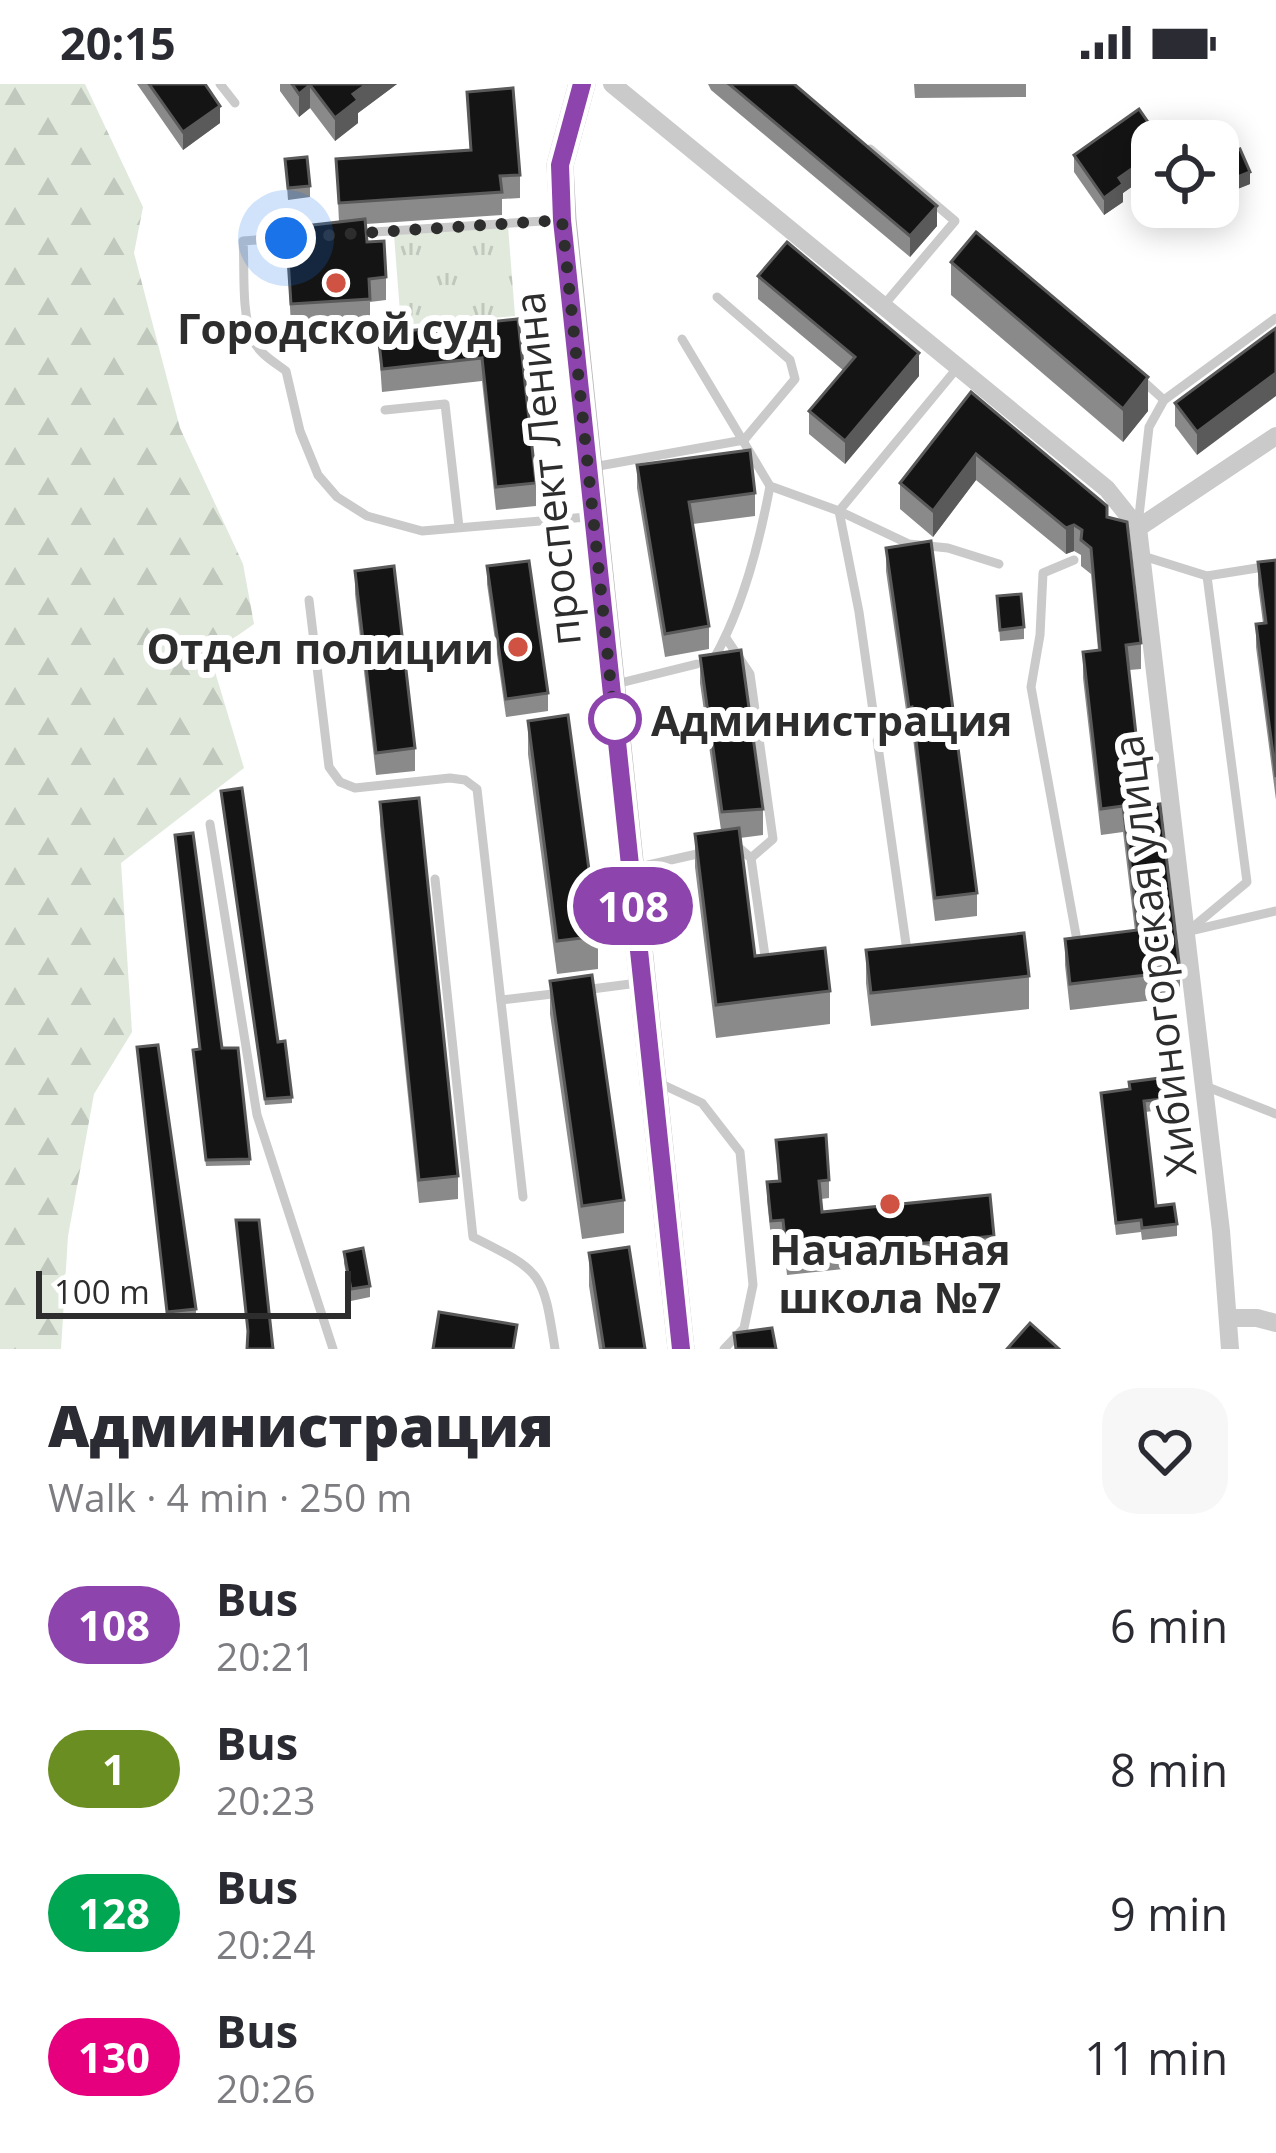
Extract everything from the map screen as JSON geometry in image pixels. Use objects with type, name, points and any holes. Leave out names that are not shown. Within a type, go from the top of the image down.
[{"type":"main road","name":"проспект Ленина","points":[[582,84],[560,165],[562,220],[681,1349]]},
{"type":"street","points":[[611,84],[1107,489],[1132,531],[1276,436]]},
{"type":"street","name":"Хибиногорская улица","points":[[1132,531],[1143,556],[1230,1349]]},
{"type":"street","points":[[1229,1318],[1276,1323]]},
{"type":"lane","points":[[220,84],[235,104]]},
{"type":"lane","points":[[865,145],[955,221],[883,306]]},
{"type":"lane","points":[[350,234],[562,220]]},
{"type":"lane","points":[[308,236],[243,241],[252,339],[286,371],[300,431],[318,476],[337,497],[367,516],[422,531],[593,516]]},
{"type":"lane","points":[[588,468],[744,440],[795,379],[790,360],[717,297]]},
{"type":"lane","points":[[1132,531],[1149,427],[1164,400],[1276,318]]},
{"type":"lane","points":[[682,339],[770,486],[909,544],[948,548],[999,564]]},
{"type":"lane","points":[[839,512],[958,367]]},
{"type":"lane","points":[[1131,371],[1164,400]]},
{"type":"lane","points":[[385,410],[446,404],[459,527]]},
{"type":"lane","points":[[712,662],[726,638],[770,486]]},
{"type":"lane","points":[[839,512],[859,612],[907,951]]},
{"type":"lane","points":[[1143,556],[1207,576],[1276,565]]},
{"type":"lane","points":[[1074,560],[1043,573],[1031,687],[1076,935]]},
{"type":"lane","points":[[1187,932],[1247,882],[1207,576]]},
{"type":"lane","points":[[309,600],[329,767],[340,782],[355,788],[450,778],[465,780],[477,790],[523,1197]]},
{"type":"lane","points":[[726,638],[750,674],[772,839],[751,858]]},
{"type":"lane","points":[[610,685],[698,664]]},
{"type":"lane","points":[[211,824],[257,1115],[333,1349]]},
{"type":"lane","points":[[737,846],[751,858],[766,963]]},
{"type":"lane","points":[[629,870],[723,848]]},
{"type":"lane","points":[[435,879],[473,1238],[523,1262],[538,1276],[546,1291],[555,1349]]},
{"type":"lane","points":[[1187,932],[1276,911]]},
{"type":"lane","points":[[501,1000],[640,983]]},
{"type":"lane","points":[[652,1080],[702,1102],[740,1152],[753,1285],[744,1328],[724,1349]]},
{"type":"lane","points":[[1204,1086],[1276,1114]]},
{"type":"green space","points":[[0,84],[85,84],[143,207],[134,253],[180,428],[243,564],[254,624],[210,655],[244,768],[121,863],[132,1032],[94,1094],[68,1236],[61,1349],[0,1349]]},
{"type":"green space","points":[[508,226],[515,316],[401,325],[394,235]]},
{"type":"building","points":[[149,84],[205,84],[220,106],[183,132]]},
{"type":"building","points":[[292,84],[367,84],[353,94],[358,100],[335,118],[310,85],[299,94]]},
{"type":"building","points":[[729,84],[794,84],[937,206],[910,236]]},
{"type":"building","points":[[513,88],[520,175],[500,176],[502,192],[339,203],[336,159],[471,150],[467,92]]},
{"type":"building","points":[[1139,109],[1147,120],[1131,120],[1131,169],[1119,178],[1123,184],[1104,198],[1074,155]]},
{"type":"building","points":[[1239,149],[1250,172],[1239,176]]},
{"type":"building","points":[[307,157],[310,186],[288,188],[285,159]]},
{"type":"building","name":"Городской суд","points":[[365,219],[367,242],[384,241],[386,277],[369,279],[370,299],[291,304],[286,228]]},
{"type":"building","points":[[976,232],[1148,377],[1123,409],[951,262]]},
{"type":"building","points":[[787,242],[919,353],[845,441],[809,411],[855,357],[758,276]]},
{"type":"building","points":[[518,319],[536,483],[496,487],[482,358],[382,369],[378,334]]},
{"type":"building","points":[[1276,328],[1276,373],[1197,432],[1175,403]]},
{"type":"building","points":[[971,392],[1107,506],[1107,517],[1127,522],[1141,643],[1126,645],[1144,806],[1160,804],[1180,971],[1070,984],[1065,939],[1138,930],[1123,806],[1101,809],[1083,652],[1100,650],[1091,548],[1081,540],[1082,530],[1074,525],[1066,528],[976,454],[933,511],[900,483]]},
{"type":"building","points":[[750,450],[755,493],[689,502],[709,626],[665,634],[637,465]]},
{"type":"building","points":[[931,541],[977,893],[935,898],[912,707],[886,548]]},
{"type":"building","points":[[1276,560],[1276,777],[1256,624],[1266,623],[1258,562]]},
{"type":"building","name":"Отдел полиции","points":[[529,561],[548,693],[506,699],[487,566]]},
{"type":"building","points":[[394,566],[415,748],[376,753],[355,571]]},
{"type":"building","points":[[1021,594],[1024,627],[1000,630],[997,596]]},
{"type":"building","points":[[741,650],[763,809],[722,812],[700,656]]},
{"type":"building","points":[[568,715],[598,936],[557,941],[528,721]]},
{"type":"building","points":[[242,788],[278,1042],[285,1041],[292,1097],[265,1099],[221,791]]},
{"type":"building","points":[[419,798],[458,1176],[419,1180],[380,802]]},
{"type":"building","points":[[739,828],[755,956],[825,948],[830,991],[716,1005],[695,834]]},
{"type":"building","points":[[193,833],[222,1048],[238,1048],[250,1159],[206,1160],[193,1050],[200,1049],[175,835]]},
{"type":"building","points":[[1024,933],[1029,976],[871,993],[866,950]]},
{"type":"building","points":[[592,975],[624,1200],[582,1206],[550,981]]},
{"type":"building","points":[[158,1045],[196,1309],[167,1312],[137,1047]]},
{"type":"building","points":[[1160,1078],[1162,1099],[1144,1101],[1156,1206],[1174,1204],[1177,1224],[1142,1228],[1141,1220],[1116,1223],[1101,1093],[1130,1089],[1129,1082]]},
{"type":"building","points":[[826,1135],[829,1180],[819,1181],[822,1212],[990,1195],[994,1236],[787,1257],[783,1220],[771,1221],[767,1182],[780,1181],[776,1140]]},
{"type":"building","points":[[236,1220],[259,1220],[273,1349],[247,1349]]},
{"type":"building","points":[[629,1247],[645,1349],[604,1349],[589,1253]]},
{"type":"building","points":[[363,1248],[370,1286],[351,1289],[344,1252]]},
{"type":"building","points":[[439,1312],[517,1325],[513,1349],[433,1349]]},
{"type":"building","points":[[1030,1323],[1059,1349],[1007,1349]]},
{"type":"building","points":[[772,1328],[776,1349],[736,1349],[734,1333]]},
{"type":"bus line","name":"108","points":[[582,84],[560,165],[562,220],[681,1349]]},
{"type":"place","name":"Городской суд","points":[[336,283]]},
{"type":"place","name":"Отдел полиции","points":[[518,647]]},
{"type":"place","name":"Администрация","points":[[615,719]]},
{"type":"place","name":"Начальная школа №7","points":[[890,1204]]},
{"type":"route","points":[[286,238],[562,220],[615,725],[615,719]]}]
